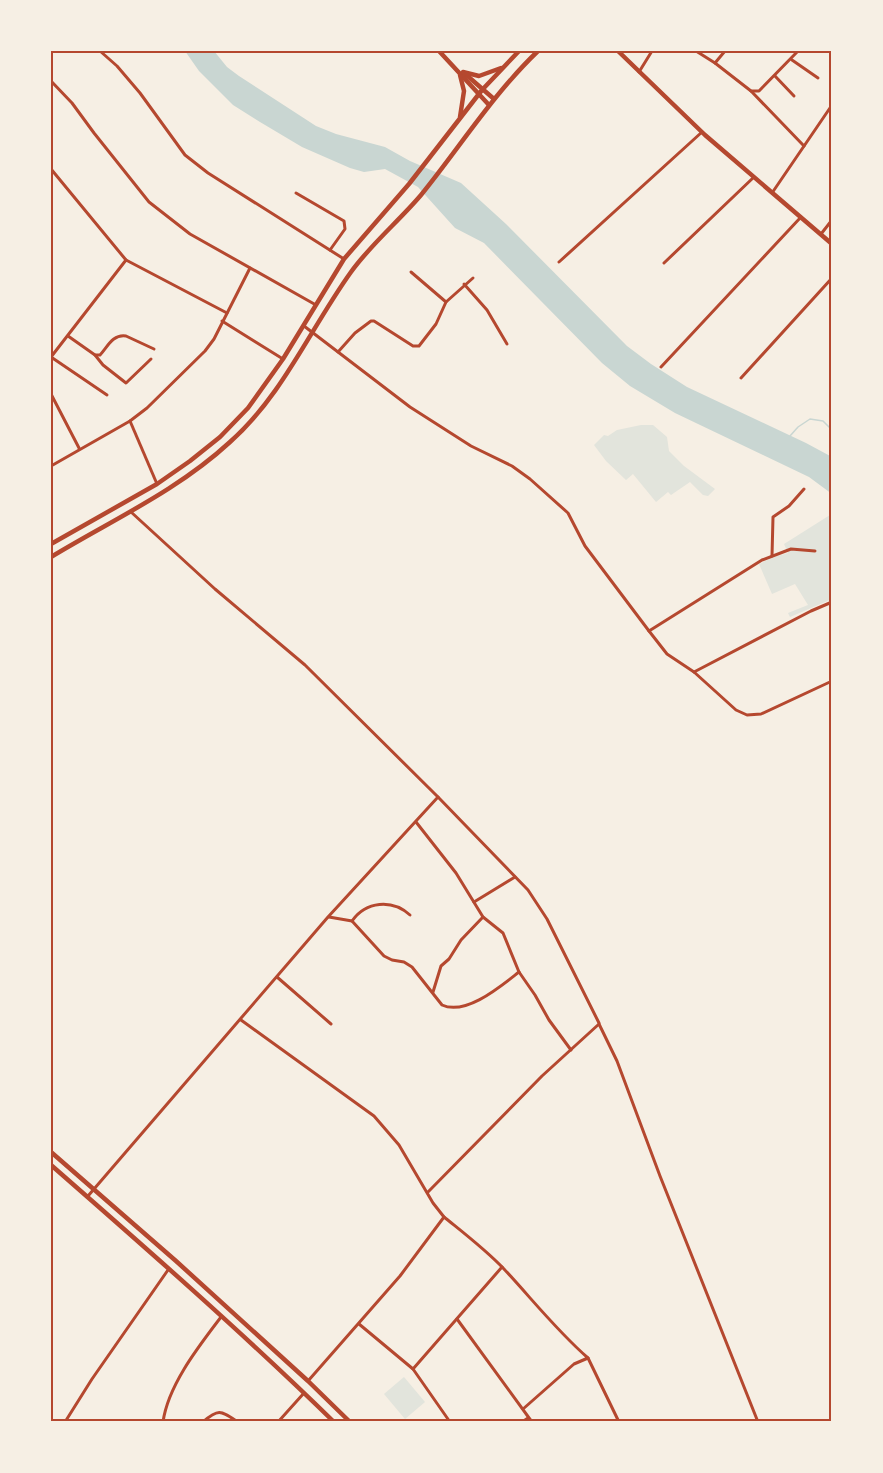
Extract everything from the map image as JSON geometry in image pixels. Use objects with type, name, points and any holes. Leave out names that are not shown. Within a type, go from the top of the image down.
[{"type":"main road","points":[[439,51],[489,105]]},
{"type":"main road","points":[[51,544],[157,484],[220,437],[248,408],[283,359],[344,259],[409,184],[478,94],[519,51]]},
{"type":"main road","points":[[51,557],[131,512],[195,472],[231,442],[275,393],[353,270],[421,194],[489,105],[538,51]]},
{"type":"main road","points":[[618,51],[702,132],[832,243]]},
{"type":"main road","points":[[460,73],[479,76],[503,67]]},
{"type":"main road","points":[[460,73],[494,99]]},
{"type":"main road","points":[[460,73],[464,91],[460,117]]},
{"type":"main road","points":[[51,1152],[176,1261],[350,1422]]},
{"type":"main road","points":[[51,1165],[169,1269],[334,1422]]},
{"type":"street","points":[[100,51],[117,66],[140,93],[185,155],[208,173],[344,259]]},
{"type":"street","points":[[639,72],[652,51]]},
{"type":"street","points":[[696,51],[751,91],[804,146]]},
{"type":"street","points":[[715,63],[725,51]]},
{"type":"street","points":[[751,91],[759,91],[792,60],[798,51]]},
{"type":"street","points":[[792,60],[818,78]]},
{"type":"street","points":[[775,76],[794,96]]},
{"type":"street","points":[[51,81],[72,103],[149,202],[190,234],[316,305]]},
{"type":"street","points":[[772,193],[832,105]]},
{"type":"street","points":[[559,262],[702,132]]},
{"type":"street","points":[[51,169],[126,261],[227,313]]},
{"type":"street","points":[[664,263],[754,177]]},
{"type":"street","points":[[296,193],[344,221],[345,229],[330,250]]},
{"type":"street","points":[[661,367],[801,217]]},
{"type":"street","points":[[821,234],[832,220]]},
{"type":"street","points":[[107,395],[51,357],[126,261]]},
{"type":"street","points":[[51,466],[147,408],[205,351],[250,268]]},
{"type":"street","points":[[411,272],[446,302]]},
{"type":"street","points":[[338,352],[359,329],[371,321],[413,346],[419,346],[436,324],[446,302],[473,278]]},
{"type":"street","points":[[741,378],[832,279]]},
{"type":"street","points":[[464,284],[487,310],[507,344]]},
{"type":"street","points":[[222,321],[283,359]]},
{"type":"street","points":[[304,326],[431,421],[471,446],[512,466],[561,506],[573,521],[585,546],[667,654],[694,672],[736,710],[747,715],[761,714],[832,681]]},
{"type":"street","points":[[95,355],[100,355],[113,339],[121,335],[154,349]]},
{"type":"street","points":[[68,336],[95,355],[103,365],[126,383],[151,360]]},
{"type":"street","points":[[51,394],[79,448]]},
{"type":"street","points":[[130,420],[157,484]]},
{"type":"street","points":[[772,556],[773,517],[789,506],[804,489]]},
{"type":"street","points":[[131,512],[215,589],[305,665],[528,890],[547,919],[617,1061],[758,1422]]},
{"type":"street","points":[[649,631],[737,574],[772,556],[791,549],[815,551]]},
{"type":"street","points":[[694,672],[832,602]]},
{"type":"street","points":[[87,1197],[328,917],[438,797]]},
{"type":"street","points":[[416,822],[441,852],[483,917],[503,933],[519,972],[571,1050]]},
{"type":"street","points":[[474,902],[515,877]]},
{"type":"street","points":[[352,921],[362,910],[384,903],[403,908],[411,915]]},
{"type":"street","points":[[328,917],[352,921],[384,956],[412,967],[442,1005],[449,1008],[460,1008],[498,989],[519,972]]},
{"type":"street","points":[[433,992],[441,966],[483,917]]},
{"type":"street","points":[[277,977],[331,1024]]},
{"type":"street","points":[[241,1020],[374,1116],[399,1145],[444,1217],[467,1234],[502,1267],[573,1345],[588,1358],[619,1422]]},
{"type":"street","points":[[428,1192],[535,1084],[599,1024]]},
{"type":"street","points":[[308,1381],[400,1276],[444,1217]]},
{"type":"street","points":[[413,1370],[502,1267]]},
{"type":"street","points":[[65,1422],[92,1379],[169,1269]]},
{"type":"street","points":[[163,1422],[166,1409],[187,1364],[221,1317]]},
{"type":"street","points":[[457,1319],[532,1422]]},
{"type":"street","points":[[359,1324],[413,1370],[450,1422]]},
{"type":"street","points":[[523,1409],[574,1364],[588,1358]]},
{"type":"street","points":[[278,1422],[304,1393]]},
{"type":"street","points":[[203,1422],[215,1412],[220,1412],[238,1422]]},
{"type":"street","points":[[522,1422],[528,1418]]},
{"type":"shaded area","points":[[185,51],[214,51],[227,67],[239,76],[316,126],[336,134],[385,147],[410,161],[461,183],[506,224],[627,346],[651,364],[687,387],[832,457],[832,494],[809,477],[675,413],[630,386],[602,363],[484,243],[455,228],[418,187],[385,169],[364,172],[302,147],[233,105],[199,71]]},
{"type":"shaded area","points":[[653,425],[667,437],[669,451],[684,466],[715,489],[708,496],[703,495],[690,482],[671,495],[668,492],[656,502],[633,474],[626,480],[606,461],[594,445],[604,435],[608,436],[617,430]]},
{"type":"shaded area","points":[[830,515],[832,516],[832,556],[830,558],[832,599],[790,617],[788,613],[808,605],[795,584],[772,594],[759,564],[788,553],[784,544]]},
{"type":"shaded area","points":[[404,1377],[425,1402],[405,1419],[384,1394]]},
{"type":"waterway","points":[[790,436],[810,419],[823,421],[832,430]]}]
